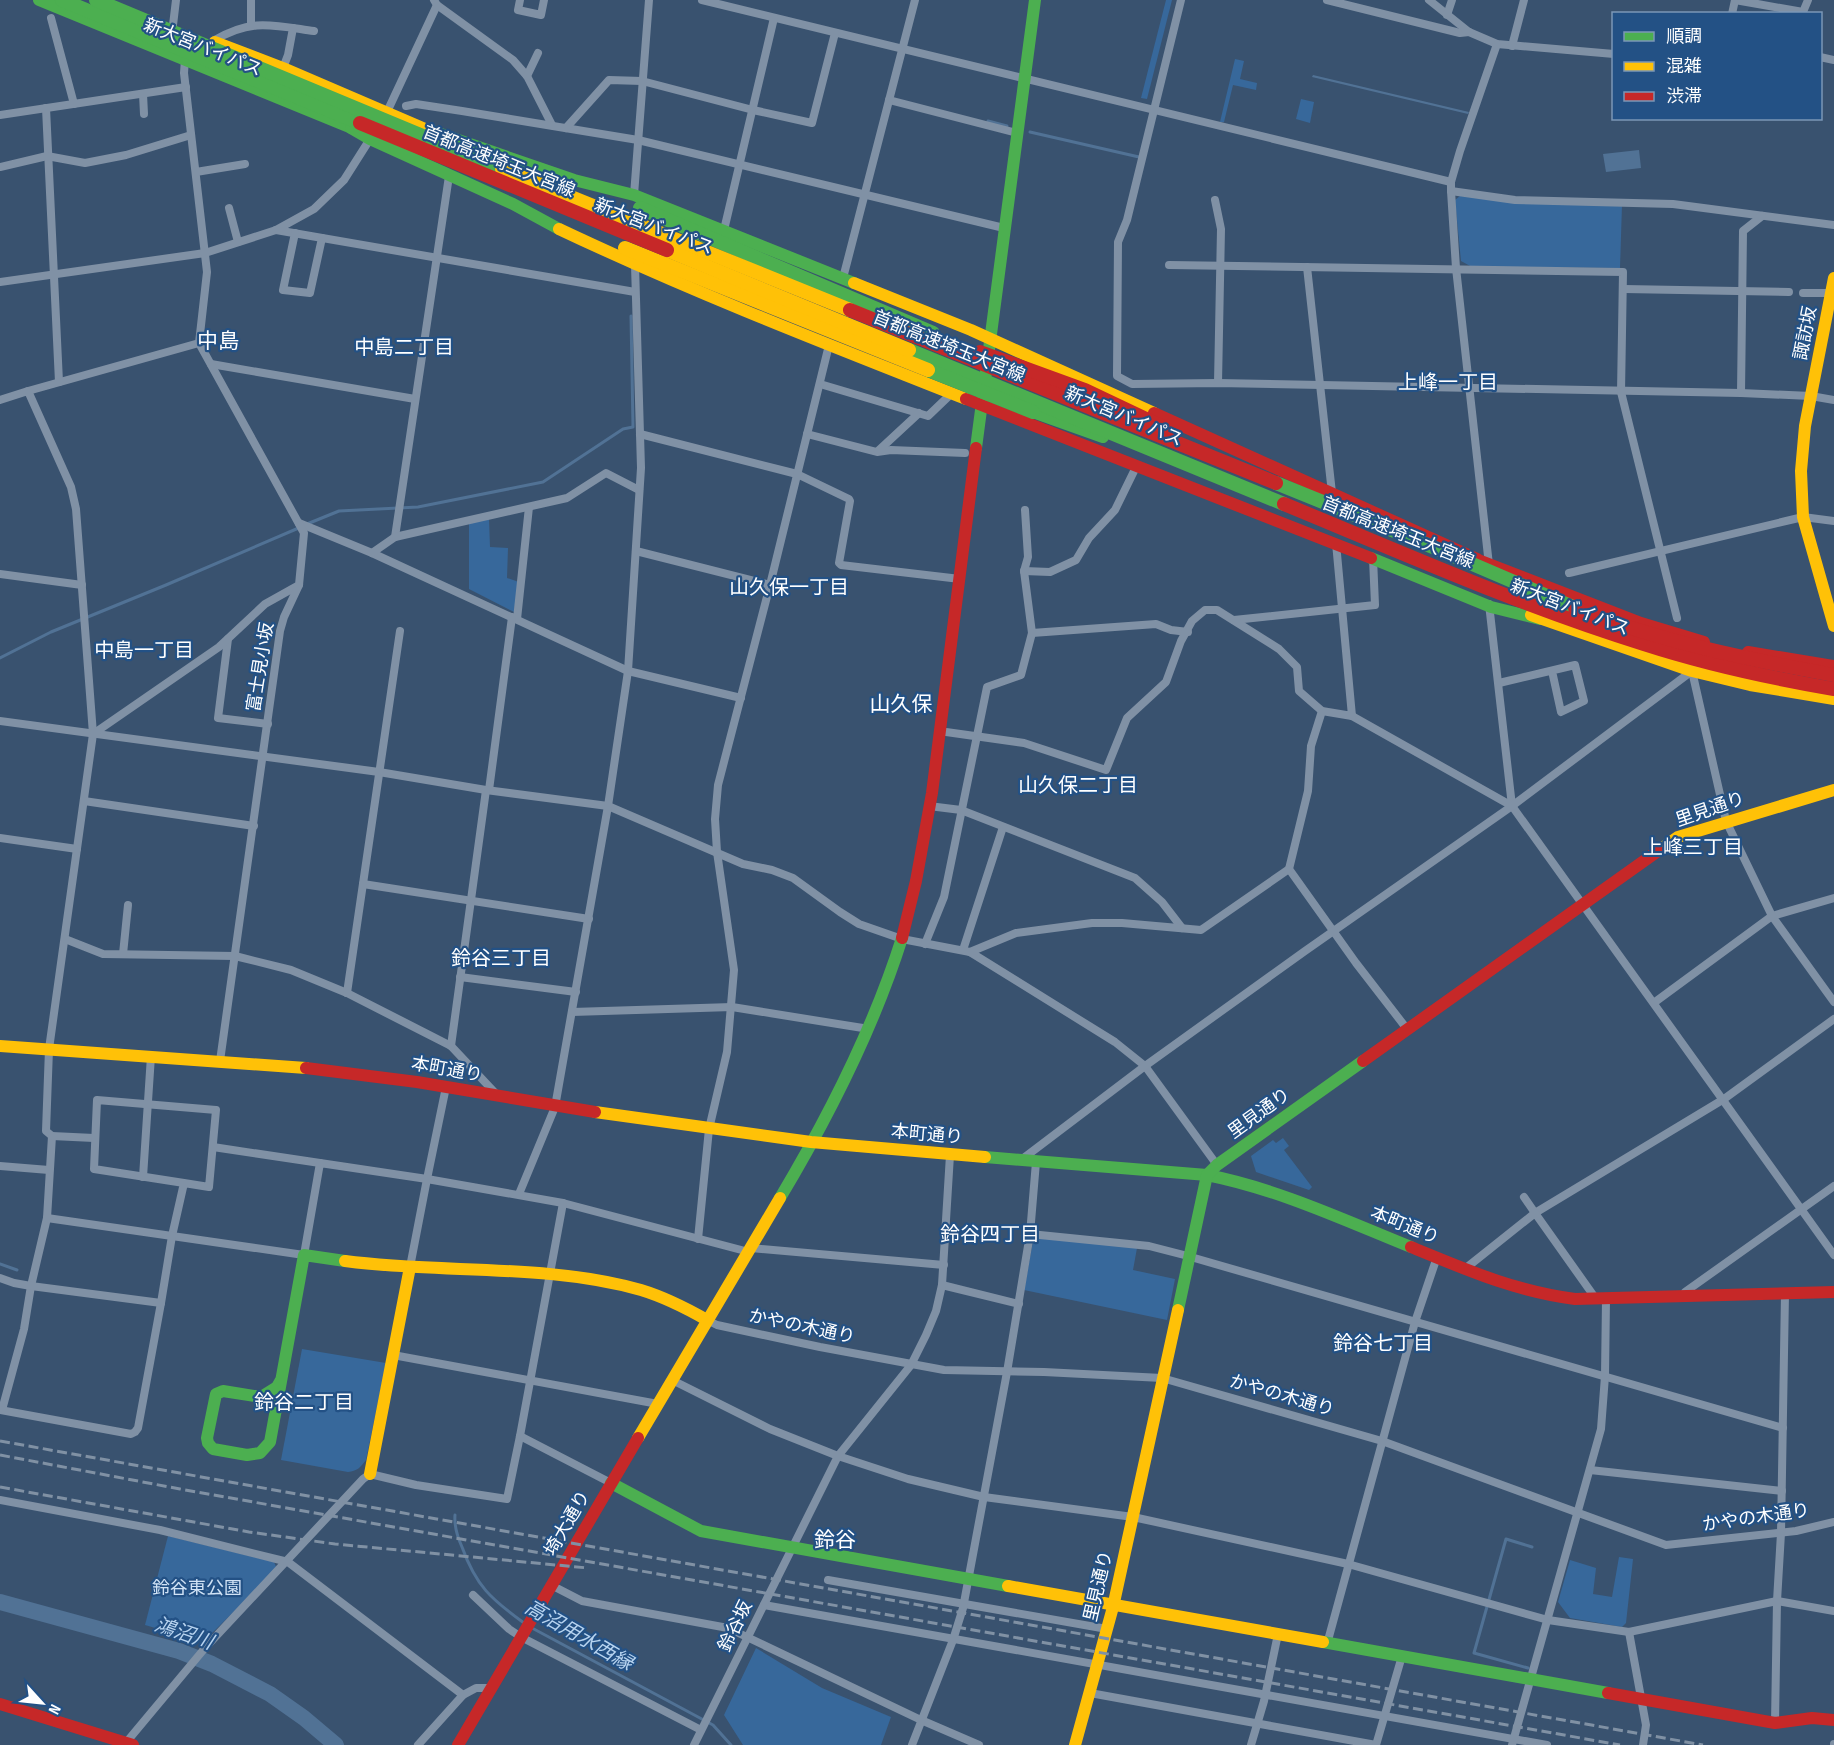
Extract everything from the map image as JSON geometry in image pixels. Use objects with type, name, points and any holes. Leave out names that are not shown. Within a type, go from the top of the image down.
[{"type":"main road","name":"新大宮バイパス","points":[[39,0],[351,128],[956,362],[432,131],[283,68],[112,0]]},
{"type":"main road","name":"首都高速埼玉大宮線","points":[[62,0],[1506,596],[1589,627],[1730,668],[1834,689]]},
{"type":"main road","name":"首都高速埼玉大宮線","points":[[96,0],[549,188],[1414,539],[1591,615],[1731,655],[1834,675]]},
{"type":"main road","name":"埼大通り","points":[[458,1745],[750,1250],[838,1094],[869,1029],[902,939],[917,878],[929,806],[1035,0]]},
{"type":"main road","points":[[351,128],[370,139],[513,204],[985,394],[1127,446],[1158,452]]},
{"type":"main road","points":[[432,131],[574,180],[970,349],[1085,390],[1169,430],[1351,507],[1414,539]]},
{"type":"main road","points":[[574,180],[634,195],[989,338],[1483,562]]},
{"type":"main road","points":[[513,204],[550,225],[635,265],[829,345],[1336,543],[1491,607],[1540,619]]},
{"type":"main road","name":"諏訪坂","points":[[1834,278],[1802,449],[1803,517],[1834,626]]},
{"type":"main road","name":"新大宮バイパス","points":[[1834,666],[1730,649],[1641,623],[1232,470],[1008,383],[1540,619],[1692,671],[1750,685],[1834,699]]},
{"type":"main road","name":"里見通り","points":[[1075,1745],[1113,1607],[1188,1256],[1212,1170],[1582,903],[1678,837],[1834,790]]},
{"type":"main road","name":"本町通り","points":[[0,1046],[339,1071],[446,1087],[555,1107],[811,1142],[1036,1162],[1212,1170],[1275,1192],[1508,1285],[1535,1293],[1575,1299],[1834,1292]]},
{"type":"main road","points":[[276,1413],[269,1401],[261,1397],[223,1391],[216,1394],[207,1438],[210,1446],[213,1449],[247,1455],[260,1453],[270,1442],[276,1413],[282,1380],[304,1255],[410,1267],[584,1279],[667,1298],[693,1310],[707,1320]]},
{"type":"main road","points":[[370,1474],[410,1267]]},
{"type":"main road","points":[[261,1397],[277,1387],[282,1380]]},
{"type":"main road","points":[[611,1483],[701,1532],[1775,1723],[1812,1718],[1834,1720]]},
{"type":"main road","points":[[0,1704],[127,1744]]},
{"type":"street","points":[[173,25],[176,0]]},
{"type":"street","points":[[251,0],[251,25]]},
{"type":"street","points":[[520,0],[518,9],[541,15],[544,0]]},
{"type":"street","points":[[634,195],[649,0]]},
{"type":"street","points":[[702,0],[1153,110],[1451,187],[1515,200],[1673,204],[1834,225]]},
{"type":"street","points":[[843,278],[915,0]]},
{"type":"street","points":[[1181,0],[1127,220],[1118,242],[1117,376],[1132,384],[1218,383],[1741,393],[1811,396],[1834,400]]},
{"type":"street","points":[[1331,0],[1460,33],[1469,32]]},
{"type":"street","points":[[1429,0],[1469,32],[1497,44],[1612,54]]},
{"type":"street","points":[[1447,15],[1452,0]]},
{"type":"street","points":[[1512,46],[1524,0]]},
{"type":"street","points":[[1732,12],[1735,0],[1803,12]]},
{"type":"street","points":[[387,112],[436,2],[513,60],[527,76],[552,125]]},
{"type":"street","points":[[51,18],[74,104]]},
{"type":"street","points":[[724,230],[774,18]]},
{"type":"street","points":[[213,41],[233,30],[251,25],[314,31]]},
{"type":"street","points":[[283,68],[288,55],[292,28]]},
{"type":"street","points":[[566,128],[609,81],[642,81],[812,123],[835,33]]},
{"type":"street","points":[[1483,562],[1456,268],[1451,187],[1497,44]]},
{"type":"street","points":[[527,76],[538,53]]},
{"type":"street","points":[[185,59],[186,87],[207,272],[199,344],[298,523],[372,553],[628,671],[741,698]]},
{"type":"street","points":[[0,115],[186,87]]},
{"type":"street","points":[[142,94],[144,114]]},
{"type":"street","points":[[889,100],[1017,133]]},
{"type":"street","points":[[406,106],[416,104],[451,109],[638,140],[1004,228]]},
{"type":"street","points":[[46,108],[59,382]]},
{"type":"street","points":[[0,166],[47,156],[85,163],[126,155],[191,135]]},
{"type":"street","points":[[0,282],[205,253],[276,230],[314,209],[322,202],[344,180],[370,139]]},
{"type":"street","points":[[196,172],[245,164]]},
{"type":"street","points":[[395,537],[449,176]]},
{"type":"street","points":[[1215,200],[1221,229],[1218,383]]},
{"type":"street","points":[[229,208],[238,242]]},
{"type":"street","points":[[1741,393],[1743,231],[1762,216]]},
{"type":"street","points":[[276,230],[635,292]]},
{"type":"street","points":[[295,233],[283,290],[310,293],[322,238]]},
{"type":"street","points":[[519,1194],[555,1107],[608,806],[628,671],[636,551],[640,434],[635,265]]},
{"type":"street","points":[[1169,265],[1623,272],[1621,392],[1677,618]]},
{"type":"street","points":[[1307,267],[1332,493]]},
{"type":"street","points":[[1624,289],[1789,292]]},
{"type":"street","points":[[1803,293],[1831,293]]},
{"type":"street","points":[[0,400],[199,344]]},
{"type":"street","points":[[699,1239],[709,1129],[727,1052],[734,970],[717,852],[715,819],[718,785],[829,345]]},
{"type":"street","points":[[211,364],[415,399]]},
{"type":"street","points":[[820,384],[928,416],[952,392]]},
{"type":"street","points":[[28,391],[71,488],[76,509],[93,734],[50,1049],[46,1131],[52,1136],[94,1138]]},
{"type":"street","points":[[877,452],[920,413]]},
{"type":"street","points":[[640,434],[797,474],[850,501],[839,563],[841,565],[960,579]]},
{"type":"street","points":[[807,434],[877,452],[891,450],[965,453]]},
{"type":"street","points":[[1024,572],[1050,572],[1076,560],[1089,538],[1115,510],[1137,465]]},
{"type":"street","points":[[372,553],[395,537],[567,498],[606,473],[639,490]]},
{"type":"street","points":[[451,1046],[471,900],[515,618],[529,507]]},
{"type":"street","points":[[925,944],[944,897],[987,687],[1021,675],[1032,633],[1024,572],[1028,557],[1025,510]]},
{"type":"street","points":[[1569,573],[1803,517],[1834,521]]},
{"type":"street","name":"富士見小坂","points":[[220,1061],[280,631],[298,585],[304,533],[298,523]]},
{"type":"street","points":[[1336,543],[1352,716]]},
{"type":"street","points":[[636,551],[770,585]]},
{"type":"street","points":[[1233,620],[1375,605],[1373,558]]},
{"type":"street","points":[[0,574],[82,585]]},
{"type":"street","points":[[93,734],[219,647],[266,604],[298,585]]},
{"type":"street","points":[[1484,593],[1491,607],[1512,806]]},
{"type":"street","points":[[939,731],[1024,742],[1106,770],[1127,718],[1167,682],[1192,621],[1205,610],[1217,610],[1279,649],[1297,667],[1299,691],[1322,711],[1352,716],[1512,806],[1655,1002],[1834,1255]]},
{"type":"street","points":[[1032,633],[1156,624],[1171,630],[1188,632]]},
{"type":"street","points":[[347,993],[400,631]]},
{"type":"street","points":[[228,638],[218,718],[268,724]]},
{"type":"street","points":[[1499,683],[1575,665],[1584,702],[1561,712],[1552,671]]},
{"type":"street","points":[[1021,1160],[1145,1066],[1512,806],[1692,671],[1726,821],[1772,916],[1834,1002]]},
{"type":"street","points":[[966,951],[1016,933],[1092,923],[1122,922],[1201,930],[1289,869],[1308,791],[1311,746],[1322,711]]},
{"type":"street","points":[[0,721],[379,772],[608,806],[743,864],[772,870],[793,878],[859,924],[902,939],[966,951],[1115,1042],[1145,1066],[1212,1170]]},
{"type":"street","points":[[84,801],[254,826]]},
{"type":"street","points":[[929,806],[961,810],[1135,878],[1162,902],[1182,928]]},
{"type":"street","points":[[966,951],[1003,827]]},
{"type":"street","points":[[0,838],[77,849]]},
{"type":"street","points":[[1289,869],[1356,963],[1407,1029]]},
{"type":"street","points":[[363,884],[589,919]]},
{"type":"street","points":[[1655,1002],[1772,916],[1834,898]]},
{"type":"street","points":[[123,954],[128,905]]},
{"type":"street","points":[[65,939],[103,954],[235,956],[291,970],[347,993],[451,1046],[498,1097]]},
{"type":"street","points":[[460,977],[576,992]]},
{"type":"street","points":[[572,1012],[732,1007],[869,1029]]},
{"type":"street","points":[[1466,1268],[1535,1213],[1724,1099],[1834,1019]]},
{"type":"street","points":[[143,1177],[151,1056]]},
{"type":"street","points":[[410,1267],[446,1087]]},
{"type":"street","points":[[97,1100],[148,1104],[216,1110],[209,1187],[94,1169],[97,1100]]},
{"type":"street","points":[[52,1136],[47,1218],[31,1286],[24,1329],[1,1410],[131,1434],[135,1432],[138,1428],[172,1236],[184,1183]]},
{"type":"street","points":[[213,1147],[519,1194],[750,1250],[944,1265]]},
{"type":"street","name":"鈴谷坂","points":[[694,1745],[838,1456],[911,1365],[936,1311],[944,1265],[950,1155]]},
{"type":"street","points":[[912,1745],[953,1640],[964,1604],[1019,1304],[1030,1234],[1036,1162]]},
{"type":"street","points":[[47,1218],[304,1255],[320,1163]]},
{"type":"street","points":[[0,1166],[49,1170]]},
{"type":"street","points":[[1684,1296],[1685,1292],[1834,1186]]},
{"type":"street","points":[[1513,1742],[1601,1430],[1605,1376],[1601,1299],[1524,1197]]},
{"type":"street","points":[[127,1744],[205,1648],[370,1474],[416,1485],[507,1499],[563,1203]]},
{"type":"street","points":[[1030,1234],[1149,1246],[1188,1256],[1783,1428]]},
{"type":"street","points":[[1327,1644],[1415,1322],[1437,1257]]},
{"type":"street","points":[[0,1278],[31,1286],[160,1302]]},
{"type":"street","points":[[942,1286],[1019,1304]]},
{"type":"street","points":[[1775,1723],[1785,1293]]},
{"type":"street","name":"かやの木通り","points":[[707,1320],[717,1325],[944,1370],[1162,1378],[1382,1441],[1666,1545],[1781,1533],[1834,1522]]},
{"type":"street","points":[[393,1355],[658,1404]]},
{"type":"street","points":[[672,1380],[770,1429],[838,1456],[908,1479],[984,1497],[1132,1517],[1348,1564],[1548,1620],[1629,1632],[1777,1601],[1834,1611]]},
{"type":"street","points":[[520,1436],[611,1483]]},
{"type":"street","points":[[1590,1470],[1782,1491]]},
{"type":"street","points":[[0,1500],[160,1530],[288,1562],[463,1695]]},
{"type":"street","points":[[828,1580],[1107,1629]]},
{"type":"street","points":[[551,1586],[582,1601],[728,1628],[921,1720],[979,1745]]},
{"type":"street","points":[[473,1595],[509,1629],[525,1630],[704,1724]]},
{"type":"street","points":[[764,1605],[1384,1716],[1513,1742],[1547,1745]]},
{"type":"street","points":[[1629,1632],[1646,1725],[1643,1745]]},
{"type":"street","points":[[1251,1745],[1278,1634]]},
{"type":"street","points":[[1090,1693],[1376,1745],[1402,1656]]},
{"type":"street","points":[[418,1745],[463,1695],[476,1688],[491,1688]]},
{"type":"green space","points":[[1166,0],[1172,0],[1147,99],[1141,98]]},
{"type":"green space","points":[[1235,59],[1244,61],[1240,79],[1257,83],[1256,90],[1233,85],[1224,122],[1220,122]]},
{"type":"green space","points":[[1301,99],[1314,102],[1310,123],[1296,119]]},
{"type":"green space","points":[[1460,196],[1622,205],[1620,268],[1472,267],[1461,261],[1455,200]]},
{"type":"green space","points":[[489,518],[490,547],[508,548],[507,578],[519,582],[514,612],[469,589],[469,524]]},
{"type":"green space","points":[[1283,1138],[1289,1146],[1284,1150],[1312,1187],[1309,1190],[1256,1172],[1251,1156],[1273,1140],[1276,1143]]},
{"type":"green space","points":[[1034,1236],[1137,1248],[1133,1270],[1175,1279],[1167,1320],[1024,1290]]},
{"type":"green space","points":[[302,1349],[386,1363],[366,1460],[356,1470],[348,1472],[281,1460]]},
{"type":"green space","name":"鈴谷東公園","points":[[168,1536],[274,1562],[277,1569],[203,1642],[145,1625]]},
{"type":"green space","points":[[1619,1557],[1633,1559],[1626,1623],[1622,1627],[1570,1618],[1558,1602],[1570,1560],[1596,1568],[1593,1594],[1612,1597]]},
{"type":"green space","points":[[756,1648],[822,1688],[891,1717],[881,1745],[743,1745],[724,1715]]},
{"type":"shaded area","points":[[1313,75],[1469,112],[1468,114],[1312,77]]},
{"type":"shaded area","points":[[1639,150],[1641,168],[1606,172],[1603,154]]},
{"type":"waterway","points":[[988,121],[1007,126]]},
{"type":"waterway","points":[[1030,132],[1139,157]]},
{"type":"waterway","points":[[307,524],[339,511],[418,507],[543,482],[623,429],[633,427],[631,316]]},
{"type":"waterway","points":[[0,658],[51,632],[301,527]]},
{"type":"waterway","points":[[0,1264],[17,1270]]},
{"type":"waterway","name":"高沼用水西縁","points":[[455,1515],[455,1527],[459,1539],[479,1582],[494,1599],[524,1623]]},
{"type":"waterway","points":[[1528,1668],[1474,1653],[1506,1539],[1532,1547]]},
{"type":"waterway","name":"鴻沼川","points":[[0,1602],[179,1651],[212,1664],[270,1694],[336,1745]]},
{"type":"waterway","name":"高沼用水西縁","points":[[532,1628],[713,1725],[731,1745]]},
{"type":"railway","points":[[0,1441],[1703,1745]]},
{"type":"railway","points":[[0,1455],[1620,1745]]},
{"type":"railway","points":[[0,1487],[249,1532],[335,1544],[588,1568]]},
{"type":"traffic: fast","points":[[39,0],[359,131]]},
{"type":"traffic: fast","points":[[62,0],[360,123]]},
{"type":"traffic: fast","points":[[96,0],[502,169]]},
{"type":"traffic: fast","points":[[976,448],[1035,0]]},
{"type":"traffic: fast","points":[[351,128],[370,139],[513,204],[559,229]]},
{"type":"traffic: fast","points":[[432,131],[574,180],[634,195],[854,283]]},
{"type":"traffic: fast","points":[[640,208],[933,333]]},
{"type":"traffic: fast","points":[[909,350],[1284,504]]},
{"type":"traffic: fast","points":[[928,370],[1033,412]]},
{"type":"traffic: fast","points":[[1033,412],[1103,437]]},
{"type":"traffic: fast","points":[[1276,483],[1575,608]]},
{"type":"traffic: fast","points":[[1371,558],[1491,607],[1540,619]]},
{"type":"traffic: fast","points":[[780,1198],[816,1136],[864,1039],[902,938]]},
{"type":"traffic: fast","points":[[1178,1310],[1207,1175],[1217,1165],[1363,1061]]},
{"type":"traffic: fast","points":[[985,1157],[1207,1175],[1285,1197],[1411,1247]]},
{"type":"traffic: fast","points":[[281,1380],[277,1387],[261,1397],[223,1391],[216,1394],[207,1438],[213,1449],[247,1455],[260,1453],[270,1442],[304,1255],[345,1261]]},
{"type":"traffic: fast","points":[[611,1483],[701,1531],[1008,1586]]},
{"type":"traffic: fast","points":[[1323,1642],[1608,1693]]},
{"type":"traffic: slow","points":[[215,42],[283,68],[439,135]]},
{"type":"traffic: slow","points":[[502,169],[850,310]]},
{"type":"traffic: slow","points":[[559,229],[710,296],[966,399]]},
{"type":"traffic: slow","points":[[625,248],[928,370]]},
{"type":"traffic: slow","points":[[667,250],[909,350]]},
{"type":"traffic: slow","points":[[1834,278],[1805,426],[1801,471],[1803,517],[1834,626]]},
{"type":"traffic: slow","points":[[854,283],[971,330],[1154,413]]},
{"type":"traffic: slow","points":[[1531,615],[1692,671],[1750,685],[1834,699]]},
{"type":"traffic: slow","points":[[1658,851],[1678,837],[1834,790]]},
{"type":"traffic: slow","points":[[0,1046],[306,1068]]},
{"type":"traffic: slow","points":[[595,1112],[811,1142],[985,1157]]},
{"type":"traffic: slow","points":[[638,1438],[780,1198]]},
{"type":"traffic: slow","points":[[345,1261],[382,1265],[531,1272],[605,1282],[658,1296],[707,1320]]},
{"type":"traffic: slow","points":[[370,1474],[410,1267]]},
{"type":"traffic: slow","points":[[1075,1745],[1113,1607],[1178,1310]]},
{"type":"traffic: slow","points":[[1008,1586],[1323,1642]]},
{"type":"traffic: jam","points":[[360,123],[667,250]]},
{"type":"traffic: jam","points":[[850,310],[1276,483]]},
{"type":"traffic: jam","points":[[980,352],[1085,390],[1163,427]]},
{"type":"traffic: jam","points":[[966,399],[1371,558]]},
{"type":"traffic: jam","points":[[1154,413],[1477,559]]},
{"type":"traffic: jam","points":[[902,938],[916,881],[932,793],[976,448]]},
{"type":"traffic: jam","points":[[1284,504],[1462,578],[1598,629],[1714,664],[1834,689]]},
{"type":"traffic: jam","points":[[1468,556],[1641,623],[1704,642]]},
{"type":"traffic: jam","points":[[1575,608],[1606,620],[1703,648],[1834,675]]},
{"type":"traffic: jam","points":[[1748,652],[1834,666]]},
{"type":"traffic: jam","points":[[1363,1061],[1658,851]]},
{"type":"traffic: jam","points":[[306,1068],[417,1082],[595,1112]]},
{"type":"traffic: jam","points":[[1411,1247],[1511,1285],[1575,1299],[1834,1292]]},
{"type":"traffic: jam","points":[[458,1745],[638,1438]]},
{"type":"traffic: jam","points":[[1608,1693],[1775,1723],[1812,1718],[1834,1720]]},
{"type":"traffic: jam","points":[[0,1704],[133,1745]]},
{"type":"district","name":"中島","points":[[218,341]]},
{"type":"district","name":"中島二丁目","points":[[404,347]]},
{"type":"district","name":"上峰一丁目","points":[[1448,382]]},
{"type":"district","name":"山久保一丁目","points":[[789,587]]},
{"type":"district","name":"中島一丁目","points":[[144,650]]},
{"type":"district","name":"山久保","points":[[901,704]]},
{"type":"district","name":"山久保二丁目","points":[[1078,785]]},
{"type":"district","name":"上峰三丁目","points":[[1693,847]]},
{"type":"district","name":"鈴谷三丁目","points":[[501,958]]},
{"type":"district","name":"鈴谷四丁目","points":[[990,1234]]},
{"type":"district","name":"鈴谷七丁目","points":[[1383,1343]]},
{"type":"district","name":"鈴谷二丁目","points":[[304,1402]]},
{"type":"district","name":"鈴谷","points":[[835,1540]]}]
